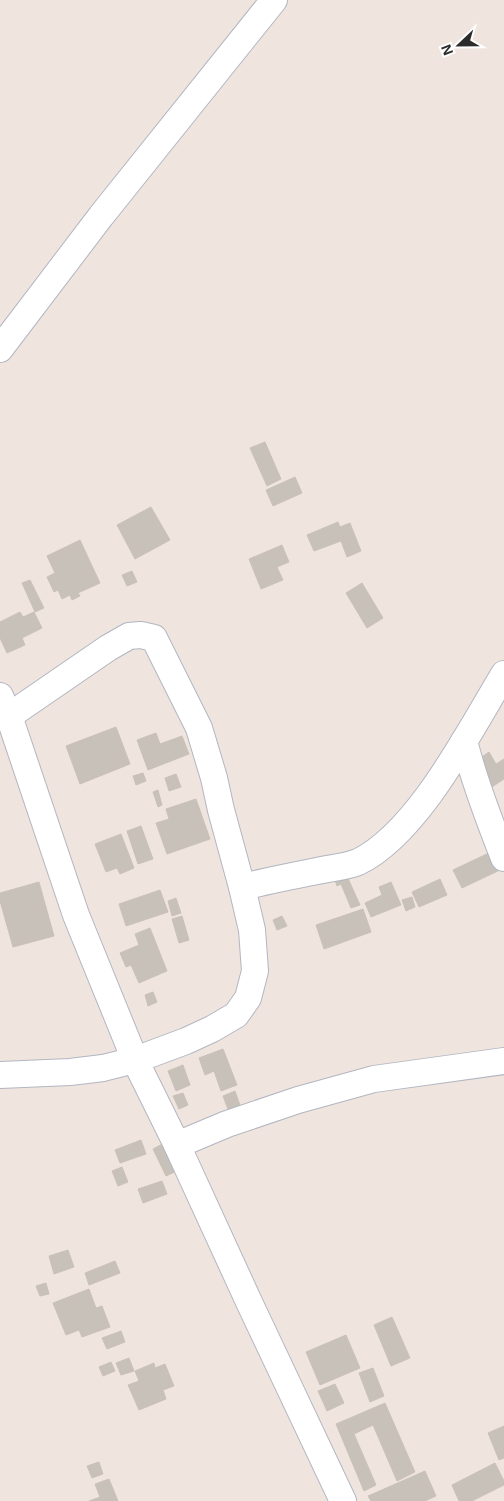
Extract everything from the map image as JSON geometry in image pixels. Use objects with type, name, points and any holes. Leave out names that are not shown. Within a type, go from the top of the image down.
[{"type":"street","points":[[0,349],[101,216],[274,0]]},
{"type":"street","points":[[0,1075],[70,1072],[103,1068],[135,1060],[212,1029],[236,1015],[248,998],[255,971],[252,930],[214,778],[199,728],[154,638],[141,635],[129,636],[4,706],[76,915],[135,1060],[177,1145],[343,1501]]},
{"type":"street","points":[[242,887],[357,862],[378,849],[400,831],[430,793],[504,674]]},
{"type":"street","points":[[464,741],[484,807],[504,858]]},
{"type":"street","points":[[177,1145],[227,1124],[298,1100],[374,1079],[504,1061]]},
{"type":"building","points":[[265,442],[281,479],[267,486],[250,448]]},
{"type":"building","points":[[295,477],[302,493],[273,506],[266,490]]},
{"type":"building","points":[[151,507],[170,540],[135,559],[117,525]]},
{"type":"building","points":[[338,522],[340,527],[350,523],[361,551],[347,557],[341,541],[314,551],[307,535]]},
{"type":"building","points":[[80,540],[100,583],[78,593],[80,596],[72,600],[70,595],[62,599],[58,590],[54,592],[47,577],[55,573],[47,556]]},
{"type":"building","points":[[282,545],[289,562],[277,567],[283,580],[261,589],[249,559]]},
{"type":"building","points":[[132,571],[137,582],[127,586],[122,575]]},
{"type":"building","points":[[30,580],[44,608],[35,612],[22,583]]},
{"type":"building","points":[[362,583],[383,618],[367,628],[346,593]]},
{"type":"building","points":[[20,612],[23,617],[34,612],[42,628],[22,638],[25,645],[7,653],[0,638],[0,622]]},
{"type":"building","points":[[116,727],[130,764],[80,784],[66,746]]},
{"type":"building","points":[[156,733],[160,744],[182,736],[189,754],[148,770],[137,740]]},
{"type":"building","points":[[489,752],[496,764],[504,759],[504,779],[492,787],[476,761]]},
{"type":"building","points":[[143,773],[146,781],[136,785],[133,776]]},
{"type":"building","points":[[176,774],[181,787],[169,791],[165,778]]},
{"type":"building","points":[[158,790],[162,805],[158,807],[153,792]]},
{"type":"building","points":[[196,799],[210,839],[167,854],[156,823],[169,819],[166,809]]},
{"type":"building","points":[[141,826],[153,859],[138,864],[127,831]]},
{"type":"building","points":[[121,834],[134,868],[120,874],[117,868],[106,872],[95,844]]},
{"type":"building","points":[[493,851],[502,869],[462,888],[453,870]]},
{"type":"building","points":[[333,874],[346,874],[360,905],[351,908],[341,884],[337,886]]},
{"type":"building","points":[[440,879],[447,895],[419,907],[412,892]]},
{"type":"building","points":[[39,882],[54,936],[13,947],[0,901],[0,893]]},
{"type":"building","points":[[391,882],[401,905],[371,917],[365,903],[382,895],[379,887]]},
{"type":"building","points":[[160,890],[168,912],[126,926],[119,904]]},
{"type":"building","points":[[412,897],[415,907],[406,911],[402,900]]},
{"type":"building","points":[[176,898],[181,913],[172,916],[168,901]]},
{"type":"building","points":[[363,909],[371,932],[324,949],[316,925]]},
{"type":"building","points":[[182,916],[189,940],[179,943],[172,919]]},
{"type":"building","points":[[282,916],[287,926],[277,930],[273,920]]},
{"type":"building","points":[[150,928],[167,971],[139,983],[131,965],[126,967],[120,953],[139,945],[135,934]]},
{"type":"building","points":[[153,992],[157,1002],[148,1006],[145,995]]},
{"type":"building","points":[[223,1049],[237,1085],[221,1091],[214,1071],[205,1075],[199,1058]]},
{"type":"building","points":[[183,1065],[190,1085],[176,1091],[168,1071]]},
{"type":"building","points":[[235,1091],[241,1108],[229,1112],[223,1096]]},
{"type":"building","points":[[183,1093],[188,1105],[179,1109],[173,1096]]},
{"type":"building","points":[[141,1140],[146,1154],[120,1163],[115,1150]]},
{"type":"building","points":[[166,1142],[179,1170],[166,1176],[153,1149]]},
{"type":"building","points":[[122,1167],[128,1182],[118,1186],[112,1171]]},
{"type":"building","points":[[162,1181],[167,1194],[143,1203],[138,1189]]},
{"type":"building","points":[[68,1250],[74,1267],[54,1274],[49,1256]]},
{"type":"building","points":[[115,1261],[120,1273],[89,1285],[85,1273]]},
{"type":"building","points":[[46,1283],[49,1294],[40,1296],[36,1286]]},
{"type":"building","points":[[89,1289],[96,1308],[102,1306],[110,1327],[82,1337],[79,1330],[66,1335],[53,1303]]},
{"type":"building","points":[[392,1317],[410,1358],[391,1366],[374,1325]]},
{"type":"building","points":[[121,1331],[125,1342],[107,1349],[102,1338]]},
{"type":"building","points":[[346,1335],[360,1368],[320,1385],[306,1352]]},
{"type":"building","points":[[129,1358],[134,1371],[121,1375],[116,1363]]},
{"type":"building","points":[[111,1362],[115,1371],[103,1376],[99,1367]]},
{"type":"building","points":[[154,1363],[155,1368],[165,1364],[174,1386],[163,1390],[166,1399],[139,1410],[128,1385],[139,1381],[135,1371]]},
{"type":"building","points":[[373,1368],[384,1396],[370,1402],[359,1373]]},
{"type":"building","points":[[335,1384],[344,1403],[327,1411],[318,1391]]},
{"type":"building","points":[[385,1403],[415,1472],[397,1481],[373,1425],[354,1434],[376,1485],[364,1491],[336,1424]]},
{"type":"building","points":[[504,1426],[504,1458],[499,1460],[488,1433]]},
{"type":"building","points":[[99,1462],[103,1474],[92,1478],[87,1466]]},
{"type":"building","points":[[495,1463],[504,1481],[504,1485],[472,1501],[459,1501],[452,1485]]},
{"type":"building","points":[[425,1471],[436,1496],[425,1501],[371,1501],[368,1496]]},
{"type":"building","points":[[109,1479],[118,1501],[89,1501],[100,1497],[95,1484]]}]
